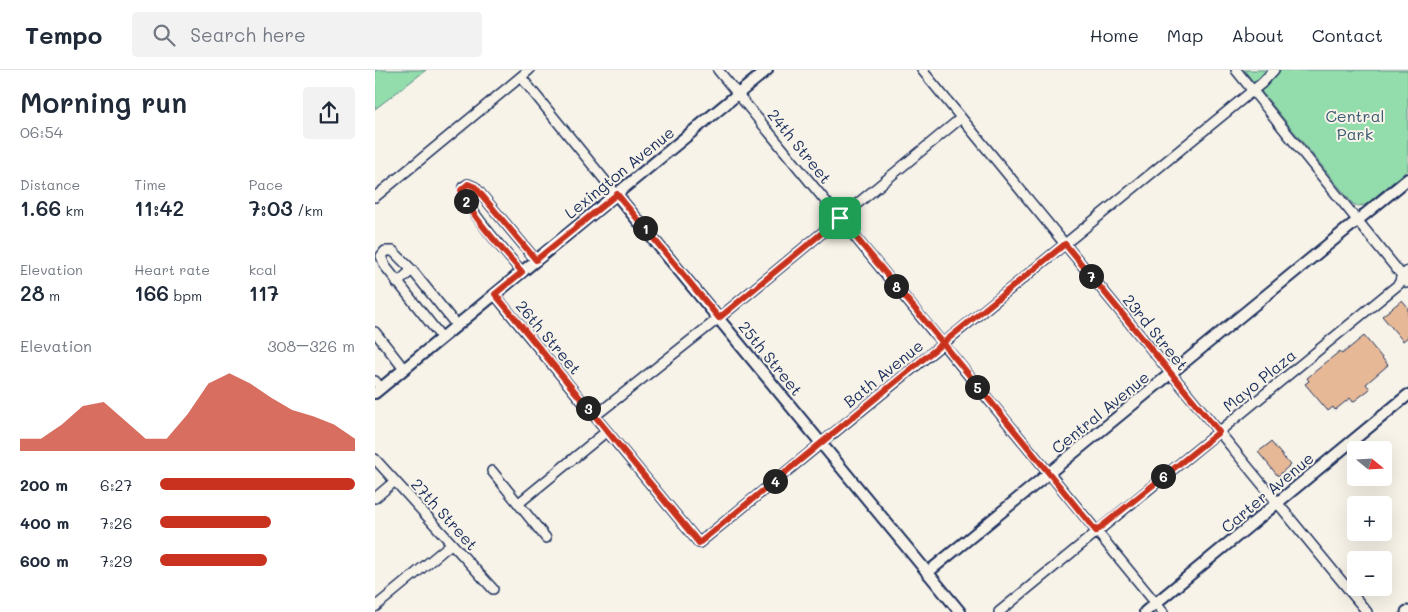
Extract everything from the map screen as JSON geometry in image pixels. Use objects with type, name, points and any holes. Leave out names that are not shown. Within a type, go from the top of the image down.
[{"type":"street","points":[[375,196],[529,70]]},
{"type":"street","name":"24th Street","points":[[718,70],[1163,612]]},
{"type":"street","name":"Lexington Avenue","points":[[377,387],[404,369],[457,326],[767,70]]},
{"type":"street","name":"23rd Street","points":[[922,70],[1367,612]]},
{"type":"street","points":[[1236,70],[1405,279]]},
{"type":"street","name":"Bath Avenue","points":[[620,445],[699,543],[1065,244],[1274,70]]},
{"type":"street","name":"25th Street","points":[[521,77],[959,612]]},
{"type":"street","points":[[595,416],[719,318],[961,118]]},
{"type":"street","name":"Central Avenue","points":[[927,573],[1408,179]]},
{"type":"street","points":[[522,272],[477,217],[463,196],[463,187],[468,184],[475,187],[536,260]]},
{"type":"street","points":[[477,217],[491,205]]},
{"type":"street","points":[[495,239],[509,227]]},
{"type":"street","points":[[442,338],[397,283],[381,259],[385,251],[393,251],[412,270],[457,326]]},
{"type":"street","points":[[397,283],[412,270]]},
{"type":"street","name":"Mayo Plaza","points":[[999,612],[1405,279]]},
{"type":"street","name":"26th Street","points":[[495,294],[620,445]]},
{"type":"street","points":[[375,332],[404,369]]},
{"type":"street","name":"Carter Avenue","points":[[1145,612],[1408,395]]},
{"type":"street","points":[[519,503],[607,431]]},
{"type":"street","name":"27th Street","points":[[375,459],[493,590]]},
{"type":"street","points":[[492,470],[547,538]]},
{"type":"street","points":[[375,498],[395,481]]},
{"type":"street","points":[[375,607],[451,544]]},
{"type":"green space","points":[[375,70],[426,70],[375,109]]},
{"type":"green space","name":"Central Park","points":[[1244,70],[1408,70],[1408,170],[1365,205],[1358,206],[1353,204]]},
{"type":"building","points":[[1402,300],[1408,307],[1408,337],[1403,341],[1382,316]]},
{"type":"building","points":[[1364,336],[1388,365],[1366,384],[1370,389],[1353,402],[1350,398],[1335,410],[1333,407],[1328,411],[1305,384],[1309,381],[1307,378],[1340,351],[1342,354]]},
{"type":"building","points":[[1271,442],[1290,465],[1278,476],[1258,452]]},
{"type":"route","points":[[840,218],[719,318],[617,194],[536,260],[475,187],[468,184],[461,190],[477,217],[522,272],[495,294],[644,473],[699,543],[943,343],[1096,531],[1219,432],[1065,244],[943,343],[840,218]]}]
